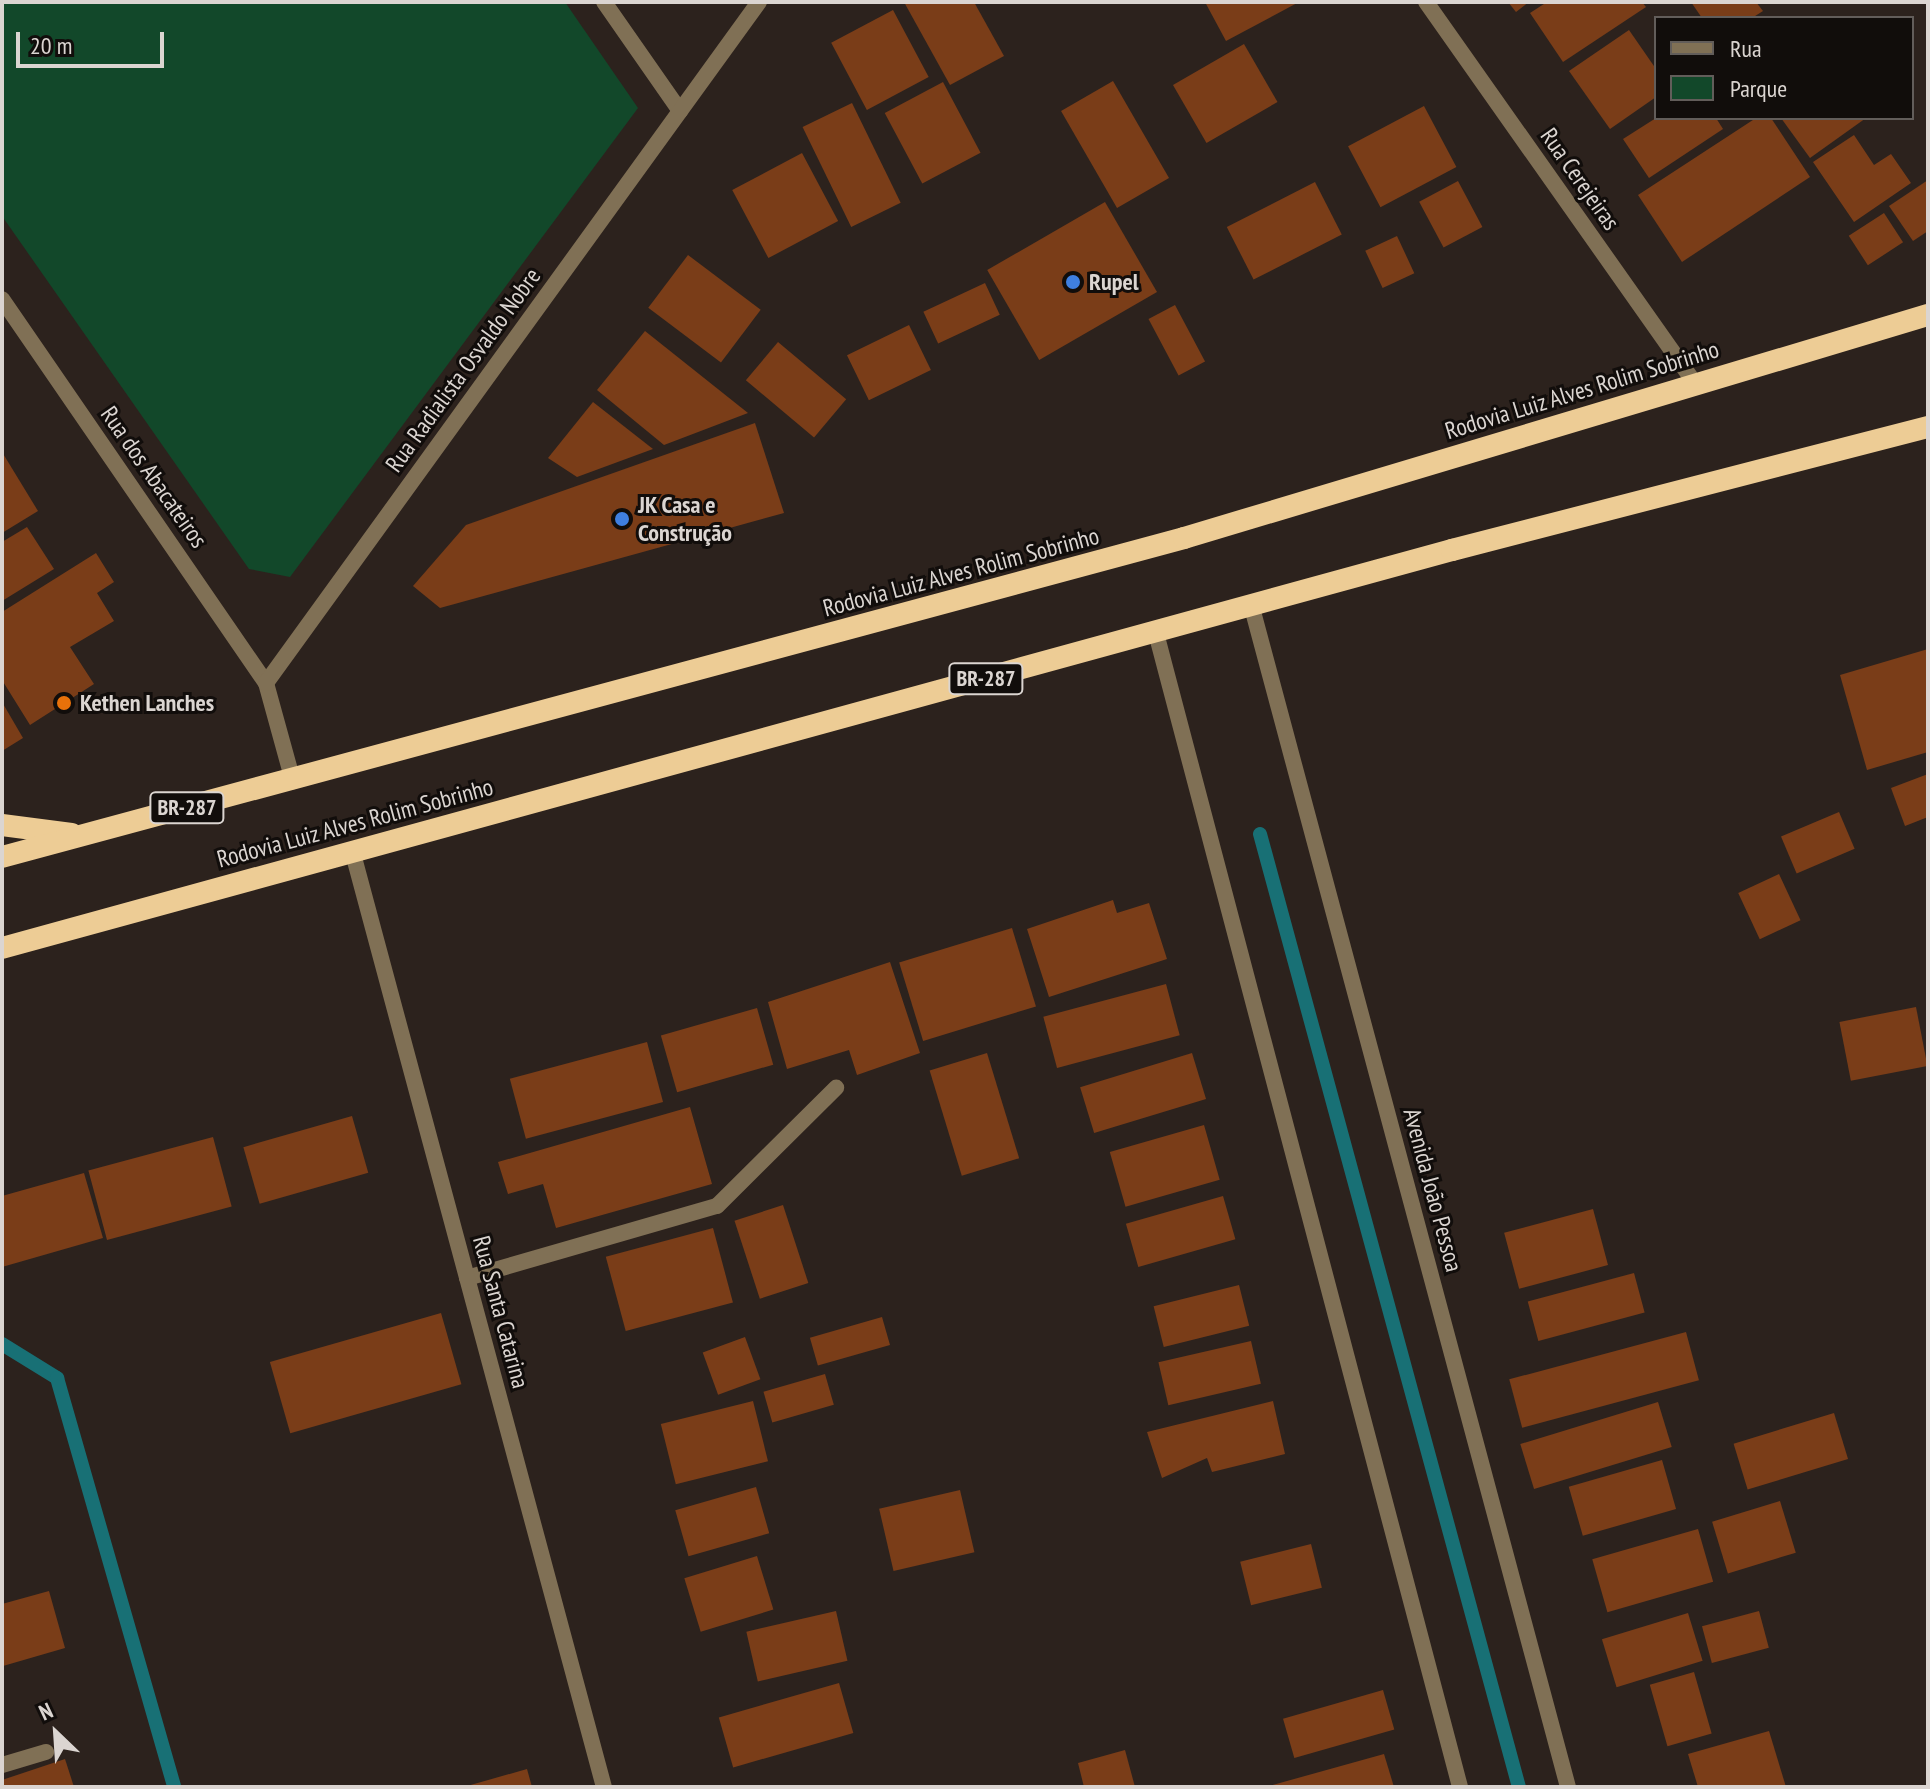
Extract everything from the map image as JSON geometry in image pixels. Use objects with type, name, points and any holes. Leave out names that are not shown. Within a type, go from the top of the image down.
[{"type":"highway","name":"Rodovia Luiz Alves Rolim Sobrinho","points":[[2,857],[293,781],[1184,538],[1928,315]]},
{"type":"highway","name":"Rodovia Luiz Alves Rolim Sobrinho","points":[[2,948],[1156,633],[1251,604],[1928,427]]},
{"type":"highway","name":"BR-287","points":[[2,825],[81,835]]},
{"type":"highway","name":"BR-287","points":[[2,958],[45,935]]},
{"type":"street","points":[[604,2],[680,111]]},
{"type":"street","name":"Rua Radialista Osvaldo Nobre","points":[[266,683],[759,2]]},
{"type":"street","name":"Rua Cerejeiras","points":[[1426,2],[1695,383]]},
{"type":"street","name":"Rua dos Abacateiros","points":[[2,299],[266,683]]},
{"type":"street","name":"Avenida João Pessoa","points":[[1251,604],[1568,1787]]},
{"type":"street","points":[[1156,633],[1460,1787]]},
{"type":"street","points":[[266,683],[293,781]]},
{"type":"street","name":"Rua Santa Catarina","points":[[352,850],[604,1787]]},
{"type":"street","points":[[467,1278],[717,1206],[836,1088]]},
{"type":"street","points":[[2,1765],[46,1752]]},
{"type":"green space","points":[[2,2],[565,2],[638,108],[290,577],[249,569],[2,216]]},
{"type":"building","points":[[904,2],[974,2],[1004,56],[950,85]]},
{"type":"building","points":[[1205,2],[1299,2],[1226,41]]},
{"type":"building","points":[[1508,2],[1529,2],[1516,12]]},
{"type":"building","points":[[1547,2],[1642,2],[1646,7],[1563,62],[1530,13]]},
{"type":"building","points":[[1691,2],[1756,2],[1763,11],[1755,16],[1701,16]]},
{"type":"building","points":[[893,10],[929,77],[867,110],[831,43]]},
{"type":"building","points":[[1629,30],[1654,66],[1654,98],[1610,129],[1569,71]]},
{"type":"building","points":[[1244,44],[1278,102],[1206,143],[1173,85]]},
{"type":"building","points":[[1113,81],[1169,178],[1117,208],[1061,111]]},
{"type":"building","points":[[943,82],[981,153],[922,184],[885,113]]},
{"type":"building","points":[[852,103],[901,203],[851,227],[803,127]]},
{"type":"building","points":[[1424,106],[1456,167],[1380,207],[1348,146]]},
{"type":"building","points":[[1654,119],[1717,120],[1723,129],[1649,178],[1623,139]]},
{"type":"building","points":[[1753,120],[1772,120],[1810,177],[1682,262],[1638,195]]},
{"type":"building","points":[[1782,120],[1863,120],[1810,158]]},
{"type":"building","points":[[1854,135],[1874,165],[1891,154],[1911,183],[1854,222],[1813,162]]},
{"type":"building","points":[[802,153],[838,221],[768,258],[732,190]]},
{"type":"building","points":[[1928,180],[1928,231],[1913,241],[1889,206]]},
{"type":"building","points":[[1458,181],[1482,227],[1444,248],[1419,202]]},
{"type":"building","points":[[1315,182],[1342,235],[1254,280],[1227,227]]},
{"type":"building","name":"Rupel","points":[[1105,202],[1157,292],[1039,360],[987,270]]},
{"type":"building","points":[[1884,213],[1903,242],[1868,265],[1849,236]]},
{"type":"building","points":[[1397,236],[1414,273],[1383,288],[1365,251]]},
{"type":"building","points":[[688,255],[761,310],[721,362],[648,308]]},
{"type":"building","points":[[985,283],[1000,315],[938,343],[923,312]]},
{"type":"building","points":[[1175,305],[1205,362],[1179,376],[1149,319]]},
{"type":"building","points":[[909,325],[931,370],[869,400],[847,355]]},
{"type":"building","points":[[645,331],[748,413],[664,445],[597,390]]},
{"type":"building","points":[[778,342],[846,399],[814,438],[746,380]]},
{"type":"building","points":[[593,402],[653,449],[577,477],[548,458]]},
{"type":"building","name":"JK Casa e Construção","points":[[755,423],[784,513],[440,608],[413,586],[466,525]]},
{"type":"building","points":[[2,452],[38,511],[2,533]]},
{"type":"building","points":[[27,527],[54,569],[2,601],[2,542]]},
{"type":"building","points":[[96,553],[114,582],[97,593],[114,621],[70,647],[94,684],[30,725],[2,680],[2,612]]},
{"type":"building","points":[[1928,649],[1928,752],[1867,770],[1840,675]]},
{"type":"building","points":[[2,702],[23,738],[2,751]]},
{"type":"building","points":[[1928,774],[1928,817],[1905,826],[1891,788]]},
{"type":"building","points":[[1839,812],[1855,849],[1797,873],[1781,837]]},
{"type":"building","points":[[1779,874],[1801,920],[1760,939],[1738,893]]},
{"type":"building","points":[[1113,900],[1117,913],[1149,903],[1167,959],[1049,997],[1027,929]]},
{"type":"building","points":[[1012,928],[1036,1006],[923,1041],[899,962]]},
{"type":"building","points":[[890,962],[920,1053],[857,1075],[849,1050],[787,1069],[768,1002]]},
{"type":"building","points":[[1166,984],[1180,1035],[1057,1068],[1043,1017]]},
{"type":"building","points":[[1916,1007],[1927,1066],[1851,1081],[1839,1022]]},
{"type":"building","points":[[757,1008],[773,1065],[677,1092],[661,1036]]},
{"type":"building","points":[[647,1042],[663,1102],[526,1139],[510,1079]]},
{"type":"building","points":[[987,1053],[1019,1158],[962,1176],[930,1071]]},
{"type":"building","points":[[1192,1053],[1206,1099],[1094,1133],[1080,1087]]},
{"type":"building","points":[[690,1107],[712,1184],[556,1228],[543,1184],[508,1194],[498,1162]]},
{"type":"building","points":[[352,1116],[368,1173],[260,1204],[243,1147]]},
{"type":"building","points":[[1204,1125],[1220,1180],[1126,1207],[1110,1152]]},
{"type":"building","points":[[213,1137],[232,1207],[107,1240],[88,1170]]},
{"type":"building","points":[[84,1173],[103,1238],[2,1267],[2,1196]]},
{"type":"building","points":[[1223,1196],[1235,1239],[1138,1267],[1126,1224]]},
{"type":"building","points":[[783,1205],[808,1283],[760,1299],[734,1221]]},
{"type":"building","points":[[1593,1209],[1608,1265],[1519,1289],[1504,1233]]},
{"type":"building","points":[[713,1228],[733,1302],[626,1331],[606,1257]]},
{"type":"building","points":[[1634,1273],[1645,1313],[1538,1341],[1528,1301]]},
{"type":"building","points":[[1239,1285],[1249,1326],[1164,1347],[1154,1306]]},
{"type":"building","points":[[441,1313],[461,1384],[290,1433],[270,1362]]},
{"type":"building","points":[[882,1317],[890,1345],[818,1366],[810,1338]]},
{"type":"building","points":[[1686,1332],[1699,1380],[1522,1428],[1509,1379]]},
{"type":"building","points":[[745,1337],[760,1379],[718,1395],[703,1352]]},
{"type":"building","points":[[1251,1341],[1261,1384],[1168,1405],[1158,1362]]},
{"type":"building","points":[[825,1374],[834,1405],[772,1422],[763,1392]]},
{"type":"building","points":[[753,1401],[768,1461],[676,1484],[661,1424]]},
{"type":"building","points":[[1273,1401],[1285,1454],[1212,1472],[1207,1458],[1162,1478],[1147,1432]]},
{"type":"building","points":[[1658,1402],[1672,1447],[1534,1489],[1520,1444]]},
{"type":"building","points":[[1834,1413],[1848,1459],[1748,1490],[1734,1444]]},
{"type":"building","points":[[1662,1460],[1676,1509],[1583,1536],[1569,1487]]},
{"type":"building","points":[[756,1487],[769,1533],[688,1556],[675,1510]]},
{"type":"building","points":[[960,1490],[974,1552],[894,1571],[879,1509]]},
{"type":"building","points":[[1780,1501],[1796,1553],[1728,1573],[1712,1522]]},
{"type":"building","points":[[1698,1529],[1713,1582],[1607,1612],[1592,1559]]},
{"type":"building","points":[[1311,1544],[1322,1588],[1251,1605],[1240,1562]]},
{"type":"building","points":[[757,1556],[773,1610],[701,1632],[684,1578]]},
{"type":"building","points":[[49,1591],[65,1648],[3,1666],[2,1604]]},
{"type":"building","points":[[836,1611],[847,1661],[758,1681],[746,1632]]},
{"type":"building","points":[[1759,1611],[1769,1648],[1712,1663],[1702,1626]]},
{"type":"building","points":[[1688,1613],[1703,1661],[1617,1687],[1602,1639]]},
{"type":"building","points":[[1694,1672],[1712,1734],[1667,1746],[1650,1685]]},
{"type":"building","points":[[839,1683],[853,1733],[733,1767],[719,1717]]},
{"type":"building","points":[[1383,1690],[1394,1729],[1294,1758],[1283,1719]]},
{"type":"building","points":[[1769,1731],[1786,1787],[1698,1787],[1688,1754]]},
{"type":"building","points":[[1125,1750],[1135,1787],[1084,1787],[1078,1763]]},
{"type":"building","points":[[1384,1754],[1394,1787],[1269,1787],[1269,1786]]},
{"type":"building","points":[[65,1759],[74,1787],[2,1787],[2,1780]]},
{"type":"building","points":[[527,1769],[532,1787],[467,1787],[467,1786]]},
{"type":"waterway","points":[[1260,834],[1519,1787]]},
{"type":"waterway","points":[[2,1344],[57,1378],[174,1787]]},
{"type":"place","name":"Rupel","points":[[1073,282]]},
{"type":"place","name":"JK Casa e Construção","points":[[622,519]]},
{"type":"place","name":"Kethen Lanches","points":[[64,703]]}]
